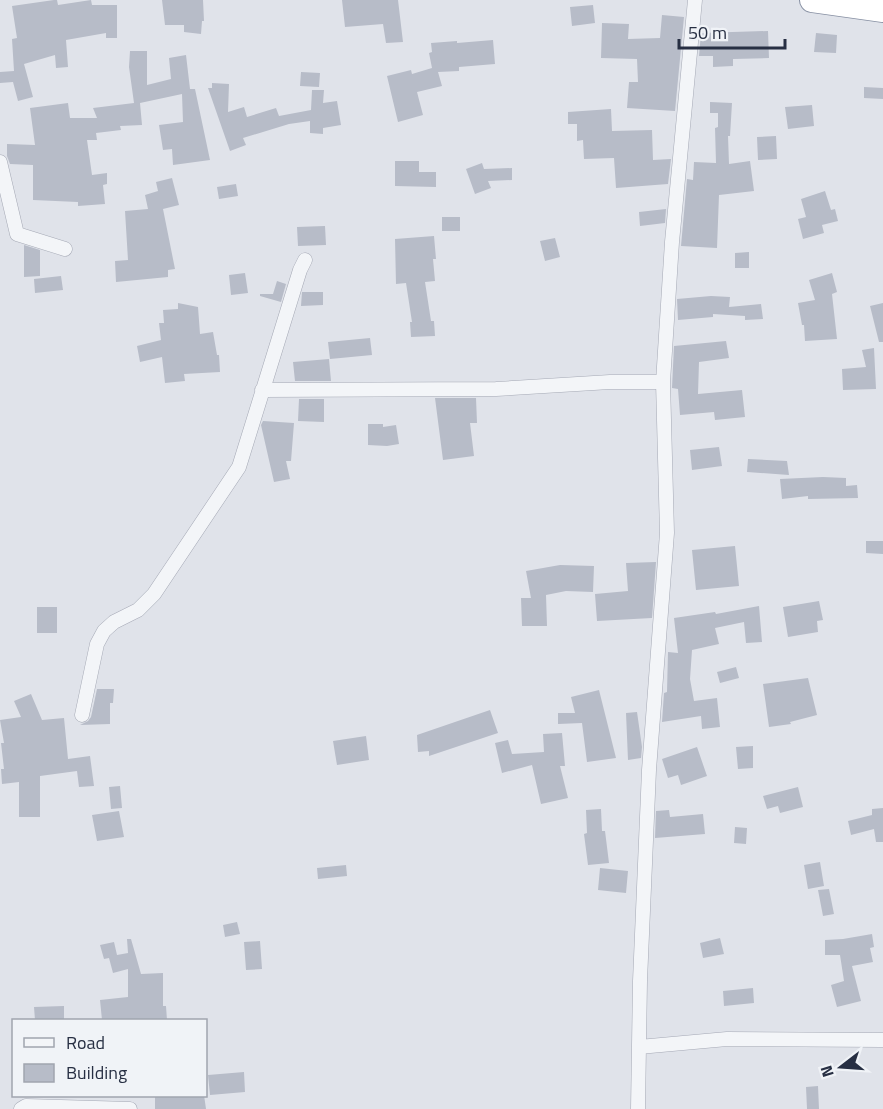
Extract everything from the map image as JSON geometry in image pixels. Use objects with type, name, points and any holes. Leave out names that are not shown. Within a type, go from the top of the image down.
[{"type":"highway","points":[[812,0],[883,10]]},
{"type":"street","points":[[638,1109],[640,981],[649,770],[667,533],[663,382],[672,242],[695,0]]},
{"type":"street","points":[[0,162],[17,234],[20,237],[65,249]]},
{"type":"street","points":[[82,714],[97,644],[109,626],[138,610],[154,594],[239,467],[305,260]]},
{"type":"street","points":[[262,390],[496,389],[610,382],[663,382]]},
{"type":"street","points":[[639,1047],[727,1039],[883,1040]]},
{"type":"street","points":[[21,1109],[26,1106],[130,1109]]},
{"type":"building","points":[[57,0],[58,5],[91,0],[92,5],[117,5],[117,38],[106,38],[106,33],[66,40],[68,67],[56,68],[55,55],[24,64],[33,97],[18,101],[13,82],[0,83],[0,72],[14,71],[12,39],[17,38],[12,6]]},
{"type":"building","points":[[162,0],[203,0],[204,21],[202,21],[201,34],[184,32],[184,25],[165,25]]},
{"type":"building","points":[[342,0],[398,0],[403,42],[386,43],[383,24],[345,27]]},
{"type":"building","points":[[593,5],[595,23],[572,26],[570,7]]},
{"type":"building","points":[[662,15],[684,17],[675,111],[627,108],[629,82],[638,82],[637,59],[601,58],[602,23],[629,24],[628,39],[660,38]]},
{"type":"building","points":[[768,31],[769,58],[733,59],[733,66],[713,67],[713,56],[699,56],[701,33]]},
{"type":"building","points":[[816,33],[837,35],[836,53],[814,52]]},
{"type":"building","points":[[493,40],[495,64],[459,67],[459,71],[438,72],[442,86],[417,92],[423,115],[398,122],[387,76],[411,70],[412,74],[432,68],[429,53],[432,52],[431,43]]},
{"type":"building","points":[[130,51],[147,51],[147,85],[171,79],[169,58],[186,55],[190,89],[195,89],[210,160],[173,165],[172,149],[163,150],[159,125],[183,122],[182,94],[140,103],[142,125],[120,126],[121,130],[96,133],[97,140],[87,140],[92,175],[107,173],[107,184],[103,185],[105,204],[78,206],[78,202],[33,200],[33,165],[10,164],[7,156],[7,144],[35,145],[30,108],[68,103],[70,118],[97,118],[93,108],[134,103],[129,67]]},
{"type":"building","points":[[301,72],[320,73],[319,87],[300,86]]},
{"type":"building","points":[[212,83],[229,84],[228,112],[244,107],[247,117],[276,108],[279,116],[311,110],[312,90],[324,90],[323,103],[337,101],[341,125],[323,128],[323,134],[310,133],[310,121],[289,124],[243,138],[246,145],[230,151],[208,88],[212,88]]},
{"type":"building","points":[[864,87],[883,88],[883,99],[864,98]]},
{"type":"building","points":[[710,102],[732,103],[730,136],[728,136],[729,164],[750,161],[754,191],[719,195],[717,248],[681,246],[687,179],[693,180],[694,162],[716,163],[715,128],[718,127],[718,113],[710,113]]},
{"type":"building","points":[[812,105],[814,126],[788,129],[785,107]]},
{"type":"building","points":[[611,109],[612,131],[652,130],[653,160],[671,159],[668,184],[616,188],[614,158],[584,159],[583,140],[577,141],[577,124],[568,124],[568,112]]},
{"type":"building","points":[[776,136],[777,159],[758,160],[757,137]]},
{"type":"building","points":[[395,161],[419,161],[419,172],[436,172],[436,187],[395,186]]},
{"type":"building","points":[[482,163],[484,169],[512,168],[512,180],[488,181],[491,188],[475,194],[466,169]]},
{"type":"building","points":[[172,178],[179,205],[163,209],[175,269],[168,270],[168,277],[116,282],[115,261],[128,260],[125,211],[148,209],[145,195],[158,191],[156,182]]},
{"type":"building","points":[[236,184],[238,196],[219,199],[217,187]]},
{"type":"building","points":[[825,191],[831,210],[835,209],[838,221],[822,225],[824,233],[803,239],[798,219],[806,217],[801,199]]},
{"type":"building","points":[[666,209],[665,223],[640,226],[639,212]]},
{"type":"building","points":[[442,217],[460,217],[460,231],[442,231]]},
{"type":"building","points":[[325,226],[326,245],[298,246],[297,227]]},
{"type":"building","points":[[434,236],[435,281],[425,282],[435,336],[411,337],[410,322],[412,322],[406,283],[396,284],[395,239]]},
{"type":"building","points":[[555,238],[560,257],[545,261],[540,241]]},
{"type":"building","points":[[24,245],[40,250],[40,276],[24,277]]},
{"type":"building","points":[[749,252],[749,268],[735,268],[735,253]]},
{"type":"building","points":[[245,273],[248,293],[231,295],[229,275]]},
{"type":"building","points":[[832,273],[837,292],[832,294],[837,339],[805,341],[804,325],[802,325],[798,303],[815,300],[809,280]]},
{"type":"building","points":[[61,276],[63,290],[35,293],[34,279]]},
{"type":"building","points":[[277,281],[286,284],[281,302],[260,296],[260,294],[273,294]]},
{"type":"building","points":[[302,292],[323,292],[323,305],[301,306]]},
{"type":"building","points":[[730,297],[729,307],[761,304],[763,319],[745,320],[745,316],[713,314],[713,317],[678,320],[677,299]]},
{"type":"building","points":[[178,303],[198,307],[200,334],[213,332],[217,355],[219,355],[220,372],[184,374],[185,381],[165,383],[162,357],[140,362],[137,346],[161,340],[159,323],[164,323],[163,310],[178,309]]},
{"type":"building","points":[[883,303],[883,342],[879,342],[870,306]]},
{"type":"building","points":[[370,338],[372,355],[330,359],[328,342]]},
{"type":"building","points":[[726,341],[729,358],[699,362],[698,394],[742,390],[745,417],[715,420],[714,412],[680,415],[678,389],[672,388],[674,346]]},
{"type":"building","points":[[874,348],[876,389],[843,390],[842,369],[866,367],[862,350]]},
{"type":"building","points":[[329,359],[331,381],[295,381],[293,362]]},
{"type":"building","points":[[435,398],[476,398],[477,423],[470,423],[474,456],[443,460]]},
{"type":"building","points":[[299,399],[324,399],[324,422],[298,421]]},
{"type":"building","points":[[263,421],[294,423],[291,461],[286,461],[290,479],[274,482],[261,425]]},
{"type":"building","points":[[368,424],[383,424],[383,427],[396,425],[399,444],[368,445]]},
{"type":"building","points":[[719,447],[722,466],[692,470],[690,450]]},
{"type":"building","points":[[748,459],[787,461],[789,475],[747,472]]},
{"type":"building","points":[[846,478],[846,486],[857,485],[858,498],[808,499],[808,496],[782,499],[780,479]]},
{"type":"building","points":[[866,541],[883,541],[883,554],[866,553]]},
{"type":"building","points":[[735,546],[739,586],[696,590],[692,550]]},
{"type":"building","points":[[656,562],[652,618],[597,621],[595,594],[628,591],[626,563]]},
{"type":"building","points":[[560,565],[594,566],[593,592],[566,591],[546,595],[547,626],[522,626],[521,598],[531,598],[526,571]]},
{"type":"building","points":[[819,601],[823,620],[817,621],[818,632],[788,637],[783,607]]},
{"type":"building","points":[[759,606],[762,642],[746,643],[744,622],[715,628],[719,644],[692,650],[690,679],[694,701],[717,698],[720,727],[702,729],[701,716],[662,722],[664,693],[667,692],[668,652],[678,653],[674,618],[715,612],[716,614]]},
{"type":"building","points":[[37,607],[57,607],[57,633],[37,633]]},
{"type":"building","points":[[736,667],[739,678],[720,683],[717,672]]},
{"type":"building","points":[[808,678],[817,715],[790,722],[791,724],[769,727],[763,684]]},
{"type":"building","points":[[97,689],[114,689],[113,703],[110,703],[110,724],[80,725],[91,717]]},
{"type":"building","points":[[599,690],[616,758],[587,762],[582,723],[558,724],[558,713],[575,713],[571,697]]},
{"type":"building","points":[[31,694],[42,720],[64,718],[68,759],[90,756],[94,786],[79,787],[77,771],[40,776],[40,817],[19,817],[19,782],[2,784],[1,769],[4,769],[1,743],[4,743],[0,720],[21,717],[14,701]]},
{"type":"building","points":[[490,710],[498,733],[429,756],[429,751],[418,752],[417,735]]},
{"type":"building","points":[[637,712],[642,747],[641,758],[628,760],[626,713]]},
{"type":"building","points":[[562,733],[565,766],[560,766],[568,798],[541,804],[532,765],[502,773],[495,743],[508,740],[512,754],[544,752],[543,734]]},
{"type":"building","points":[[366,736],[369,760],[337,765],[333,741]]},
{"type":"building","points":[[753,746],[753,768],[738,769],[736,747]]},
{"type":"building","points":[[697,747],[707,776],[681,785],[678,775],[668,778],[662,759]]},
{"type":"building","points":[[120,786],[122,808],[111,809],[109,787]]},
{"type":"building","points":[[798,787],[803,807],[780,813],[778,806],[767,809],[763,796]]},
{"type":"building","points":[[883,808],[883,842],[876,842],[874,829],[851,835],[848,821],[872,815],[872,809]]},
{"type":"building","points":[[601,809],[602,831],[605,831],[609,863],[588,865],[584,834],[587,833],[586,810]]},
{"type":"building","points":[[669,810],[670,817],[703,814],[705,834],[655,838],[656,811]]},
{"type":"building","points":[[119,811],[124,837],[97,841],[92,815]]},
{"type":"building","points":[[735,827],[747,828],[746,844],[734,843]]},
{"type":"building","points":[[820,862],[824,886],[808,889],[804,865]]},
{"type":"building","points":[[346,865],[347,876],[318,879],[317,868]]},
{"type":"building","points":[[600,868],[628,871],[626,893],[598,890]]},
{"type":"building","points":[[829,889],[834,914],[823,916],[818,890]]},
{"type":"building","points":[[237,922],[240,934],[225,937],[223,925]]},
{"type":"building","points":[[872,934],[874,947],[870,948],[873,962],[852,966],[861,1001],[837,1007],[831,985],[844,981],[840,955],[825,955],[825,940]]},
{"type":"building","points":[[720,938],[724,954],[703,958],[700,943]]},
{"type":"building","points":[[127,939],[131,939],[141,974],[163,973],[163,1006],[166,1006],[167,1019],[102,1019],[100,1000],[128,997],[128,969],[113,973],[109,958],[104,959],[100,945],[114,942],[117,955],[128,953]]},
{"type":"building","points":[[260,941],[262,969],[246,970],[244,942]]},
{"type":"building","points":[[753,988],[754,1003],[724,1006],[723,991]]},
{"type":"building","points":[[64,1006],[64,1019],[35,1019],[34,1007]]},
{"type":"building","points":[[244,1072],[245,1092],[210,1095],[208,1075]]},
{"type":"building","points":[[818,1086],[819,1109],[807,1109],[806,1087]]},
{"type":"building","points":[[155,1097],[204,1097],[206,1109],[155,1109]]}]
